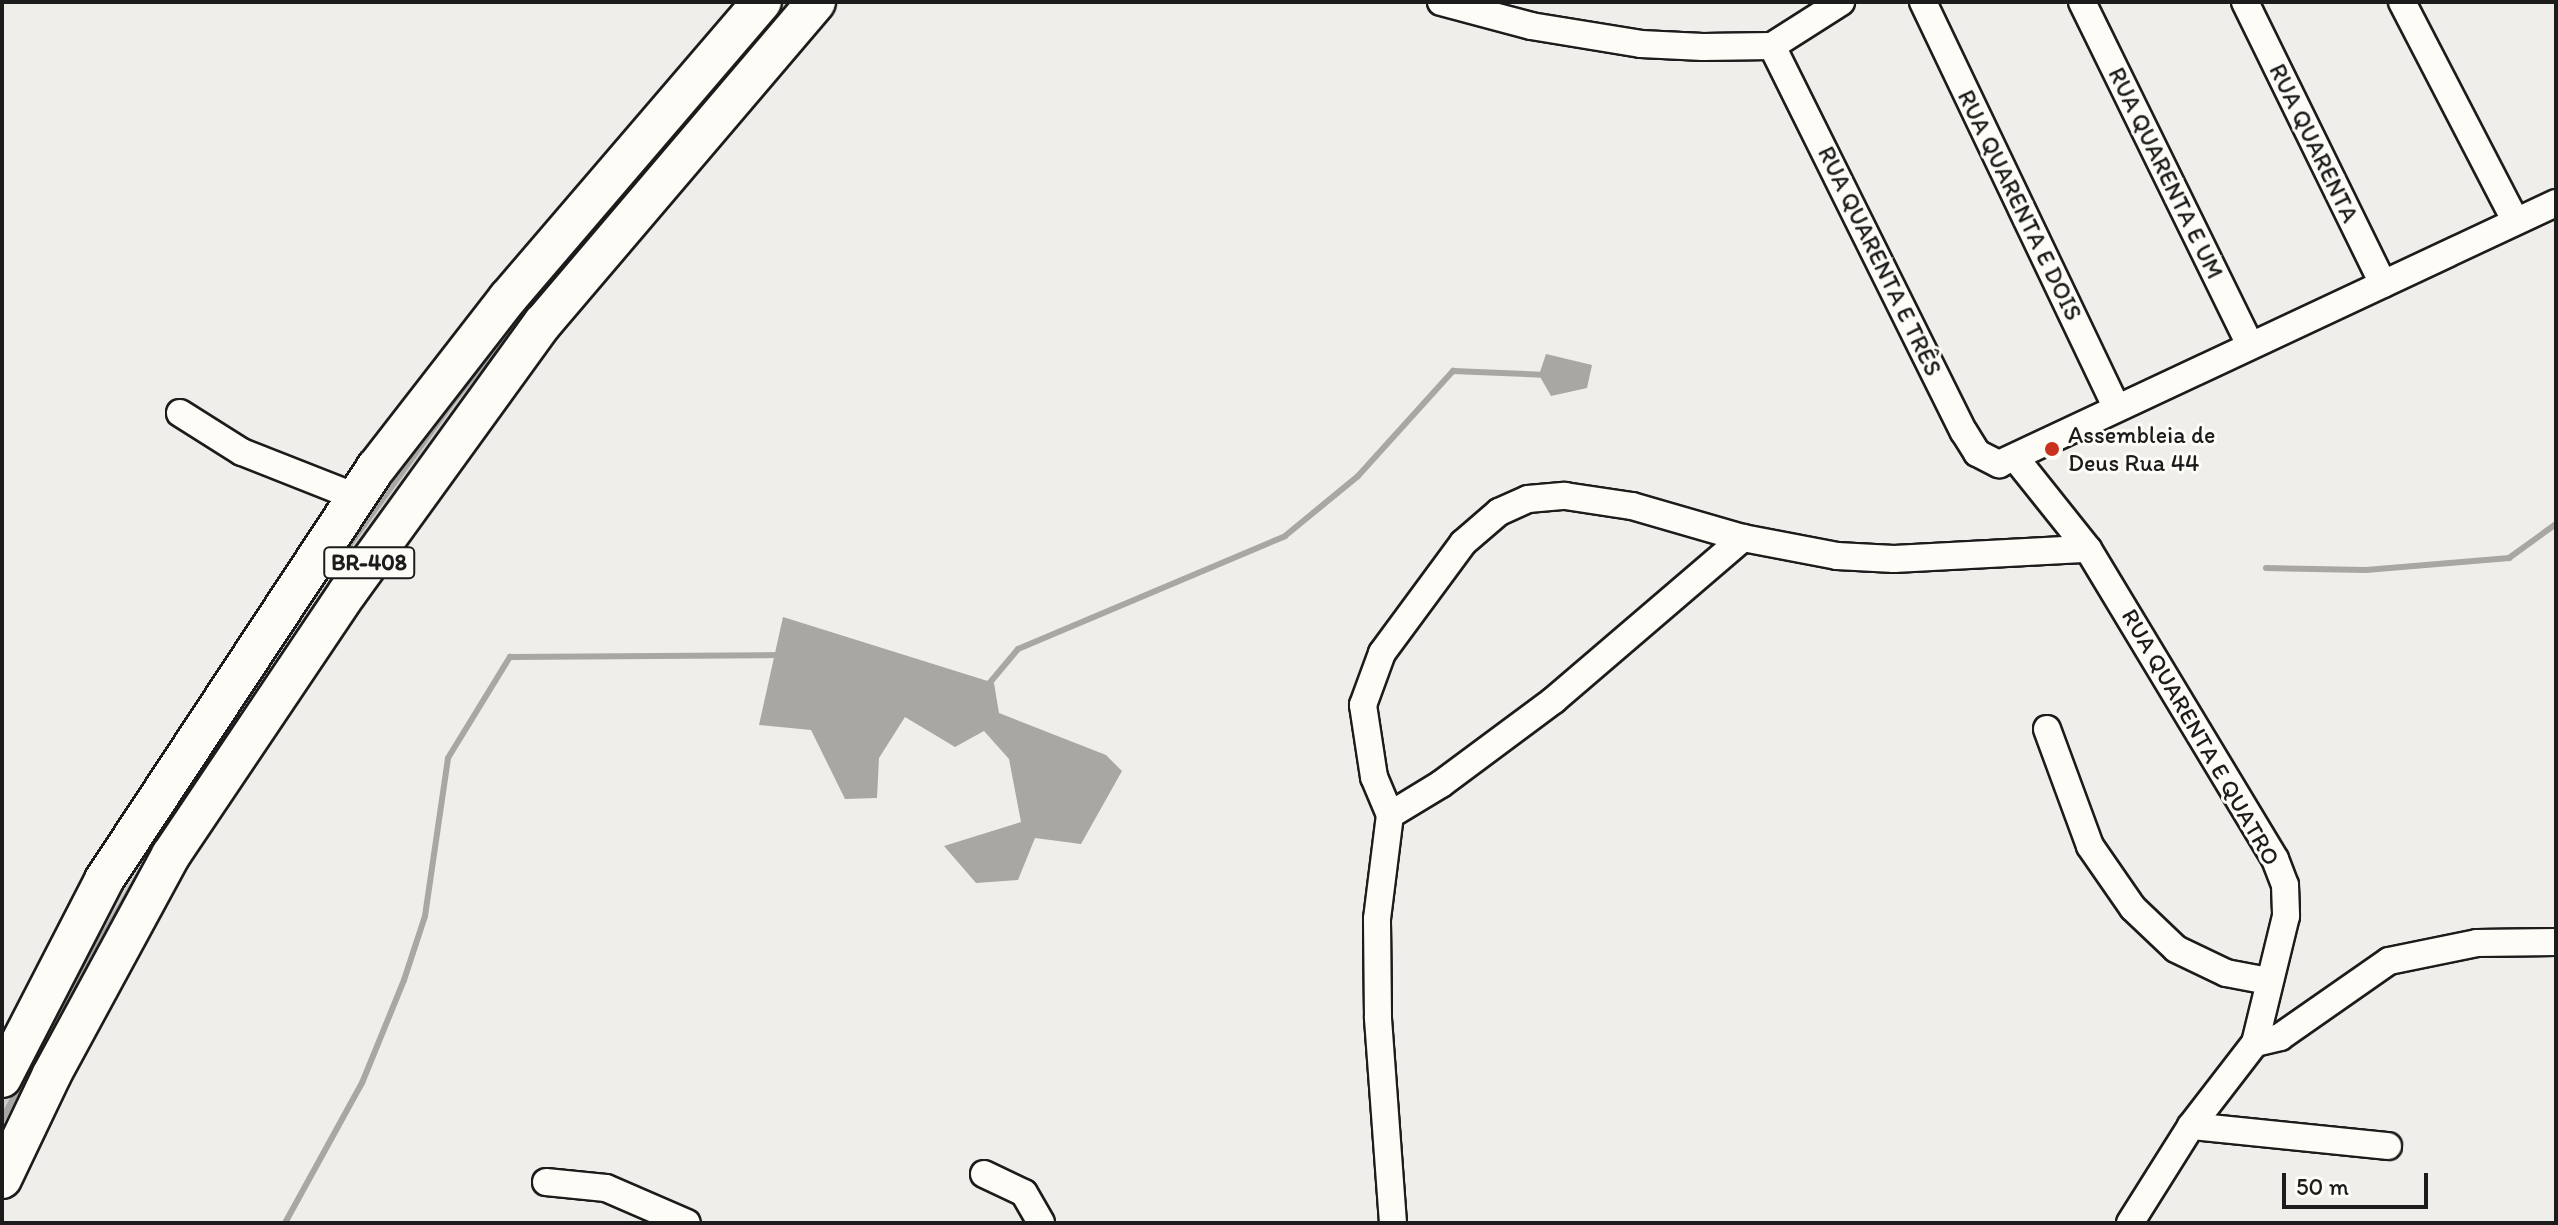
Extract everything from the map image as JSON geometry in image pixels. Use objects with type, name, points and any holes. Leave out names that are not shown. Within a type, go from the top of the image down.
[{"type":"highway","name":"BR-408","points":[[2,1078],[104,880],[244,662],[356,497],[508,298],[762,2]]},
{"type":"highway","name":"BR-408","points":[[2,1179],[52,1074],[171,855],[348,592],[543,323],[816,2]]},
{"type":"highway","points":[[2,1035],[137,795],[192,714],[244,662]]},
{"type":"street","points":[[1441,2],[1531,26],[1641,44],[1772,46],[1841,2]]},
{"type":"street","name":"RUA QUARENTA E DOIS","points":[[1923,2],[2117,408]]},
{"type":"street","name":"RUA QUARENTA E UM","points":[[2082,2],[2250,345]]},
{"type":"street","name":"RUA QUARENTA","points":[[2245,2],[2383,284]]},
{"type":"street","points":[[2402,2],[2515,220]]},
{"type":"street","name":"RUA QUARENTA E TRÊS","points":[[1772,46],[1964,432],[1977,453],[2008,462]]},
{"type":"street","points":[[2008,462],[2556,203]]},
{"type":"street","points":[[180,413],[242,452],[356,497]]},
{"type":"street","name":"RUA QUARENTA E QUATRO","points":[[2008,462],[2088,549],[2275,859],[2285,885],[2286,916],[2255,1043]]},
{"type":"street","points":[[1393,1223],[1378,947],[1390,815],[1374,777],[1365,739],[1363,705],[1377,666],[1421,594],[1463,543],[1499,512],[1528,499],[1565,496],[1632,506],[1743,538],[1837,556],[1894,559],[2088,549]]},
{"type":"street","points":[[1390,815],[1554,700],[1743,538]]},
{"type":"street","points":[[2047,729],[2090,846],[2133,908],[2176,949],[2226,973],[2268,981]]},
{"type":"street","points":[[2130,1223],[2191,1126],[2255,1043],[2280,1037],[2389,961],[2477,943],[2556,942]]},
{"type":"street","points":[[2191,1126],[2388,1146]]},
{"type":"street","points":[[984,1174],[1024,1193],[1041,1223]]},
{"type":"street","points":[[546,1182],[606,1188],[687,1223]]},
{"type":"shaded area","points":[[785,2],[808,2],[556,288],[2,1138],[2,1100],[11,1081],[188,771],[463,374]]},
{"type":"shaded area","points":[[1546,354],[1592,365],[1587,388],[1551,396],[1539,375]]},
{"type":"shaded area","points":[[783,617],[994,683],[999,713],[1106,755],[1122,771],[1081,844],[1035,838],[1018,880],[976,883],[944,846],[1021,822],[1009,759],[984,731],[955,747],[905,717],[879,758],[877,798],[845,799],[811,730],[759,725]]},
{"type":"waterway","points":[[337,562],[448,408],[553,276],[734,70]]},
{"type":"waterway","points":[[987,686],[1018,649],[1285,536],[1358,476],[1453,371],[1547,375]]},
{"type":"waterway","points":[[2266,568],[2366,570],[2509,558],[2556,524]]},
{"type":"waterway","points":[[285,1223],[362,1083],[404,980],[425,916],[448,758],[510,657],[779,655]]},
{"type":"waterway","points":[[2,1120],[60,1009],[212,751]]},
{"type":"place","name":"Assembleia de Deus Rua 44","points":[[2052,449]]}]
